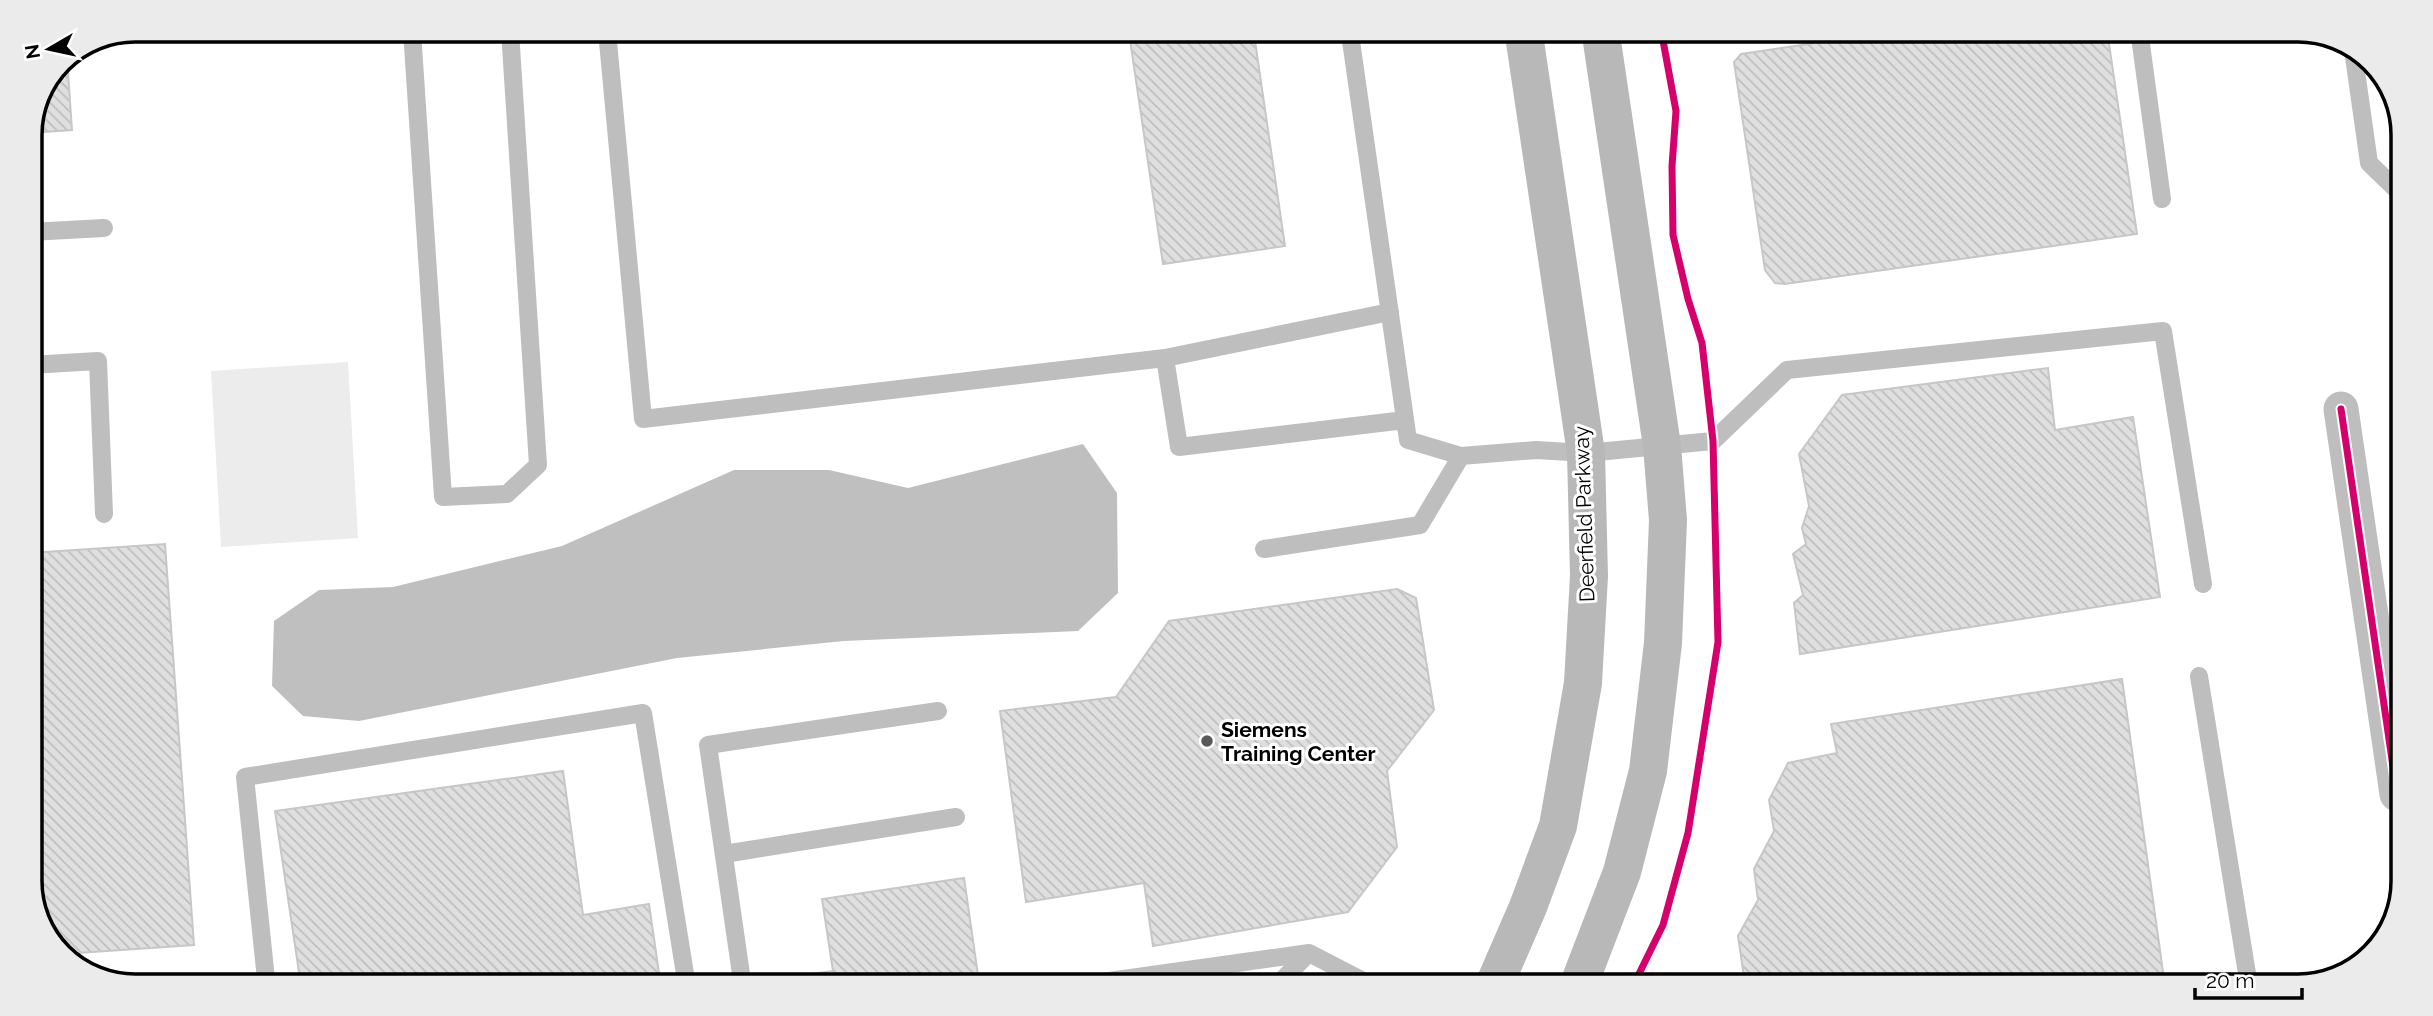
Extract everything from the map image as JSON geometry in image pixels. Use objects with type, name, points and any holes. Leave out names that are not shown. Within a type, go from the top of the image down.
[{"type":"main road","name":"Deerfield Parkway","points":[[1499,974],[1528,907],[1558,826],[1583,683],[1589,576],[1586,453],[1525,42]]},
{"type":"main road","points":[[1583,974],[1622,872],[1648,771],[1664,643],[1668,520],[1662,446],[1602,42]]},
{"type":"street","points":[[2340,409],[2391,753]]},
{"type":"lane","points":[[413,42],[443,497],[507,494],[538,465],[511,42]]},
{"type":"lane","points":[[608,42],[643,419],[1165,358],[1390,312]]},
{"type":"lane","points":[[1351,42],[1408,440],[1461,456],[1536,450],[1586,453],[1713,441],[1787,370],[2163,331],[2203,584]]},
{"type":"lane","points":[[2141,42],[2162,198]]},
{"type":"lane","points":[[2355,62],[2369,163],[2391,184]]},
{"type":"lane","points":[[42,231],[104,228]]},
{"type":"lane","points":[[1165,358],[1179,447],[1405,420]]},
{"type":"lane","points":[[42,364],[98,361],[104,514]]},
{"type":"lane","points":[[1264,549],[1420,524],[1461,456]]},
{"type":"lane","points":[[2199,676],[2247,974]]},
{"type":"lane","points":[[741,974],[708,745],[938,711]]},
{"type":"lane","points":[[265,974],[245,777],[643,713],[684,974]]},
{"type":"lane","points":[[724,854],[956,817]]},
{"type":"lane","points":[[1159,974],[1309,953],[1350,974]]},
{"type":"lane","points":[[1288,974],[1309,953]]},
{"type":"shaded area","points":[[348,362],[358,538],[221,547],[211,371]]},
{"type":"shaded area","points":[[1083,444],[1117,493],[1118,593],[1078,631],[844,641],[677,658],[359,721],[303,716],[272,686],[274,621],[319,590],[393,587],[562,546],[734,470],[829,470],[908,488]]},
{"type":"building","points":[[1130,42],[1255,42],[1285,246],[1163,264]]},
{"type":"building","points":[[1822,42],[2109,42],[2137,234],[1785,284],[1775,283],[1765,270],[1734,62],[1741,54]]},
{"type":"building","points":[[58,84],[69,84],[72,130],[42,132],[45,111],[52,94]]},
{"type":"building","points":[[2048,368],[2055,430],[2133,417],[2160,597],[1800,654],[1794,603],[1803,595],[1793,554],[1806,544],[1802,528],[1809,506],[1799,454],[1842,395]]},
{"type":"building","points":[[165,544],[194,945],[76,953],[61,938],[47,911],[42,887],[42,552]]},
{"type":"building","name":"Siemens Training Center","points":[[1397,589],[1416,598],[1434,710],[1387,771],[1397,847],[1348,912],[1153,946],[1144,883],[1026,902],[1000,711],[1116,697],[1169,621]]},
{"type":"building","points":[[2122,679],[2163,974],[1744,974],[1738,936],[1758,900],[1754,869],[1774,831],[1769,800],[1788,763],[1837,753],[1831,724]]},
{"type":"building","points":[[563,771],[583,915],[649,904],[659,974],[299,974],[275,811]]},
{"type":"building","points":[[964,878],[978,974],[810,974],[833,971],[822,899]]},
{"type":"cycle path","points":[[1639,974],[1663,925],[1688,833],[1718,642],[1713,441],[1702,343],[1688,299],[1673,235],[1672,166],[1676,111],[1663,42]]},
{"type":"cycle path","points":[[2341,409],[2391,753]]},
{"type":"place","name":"Siemens Training Center","points":[[1207,741]]}]
